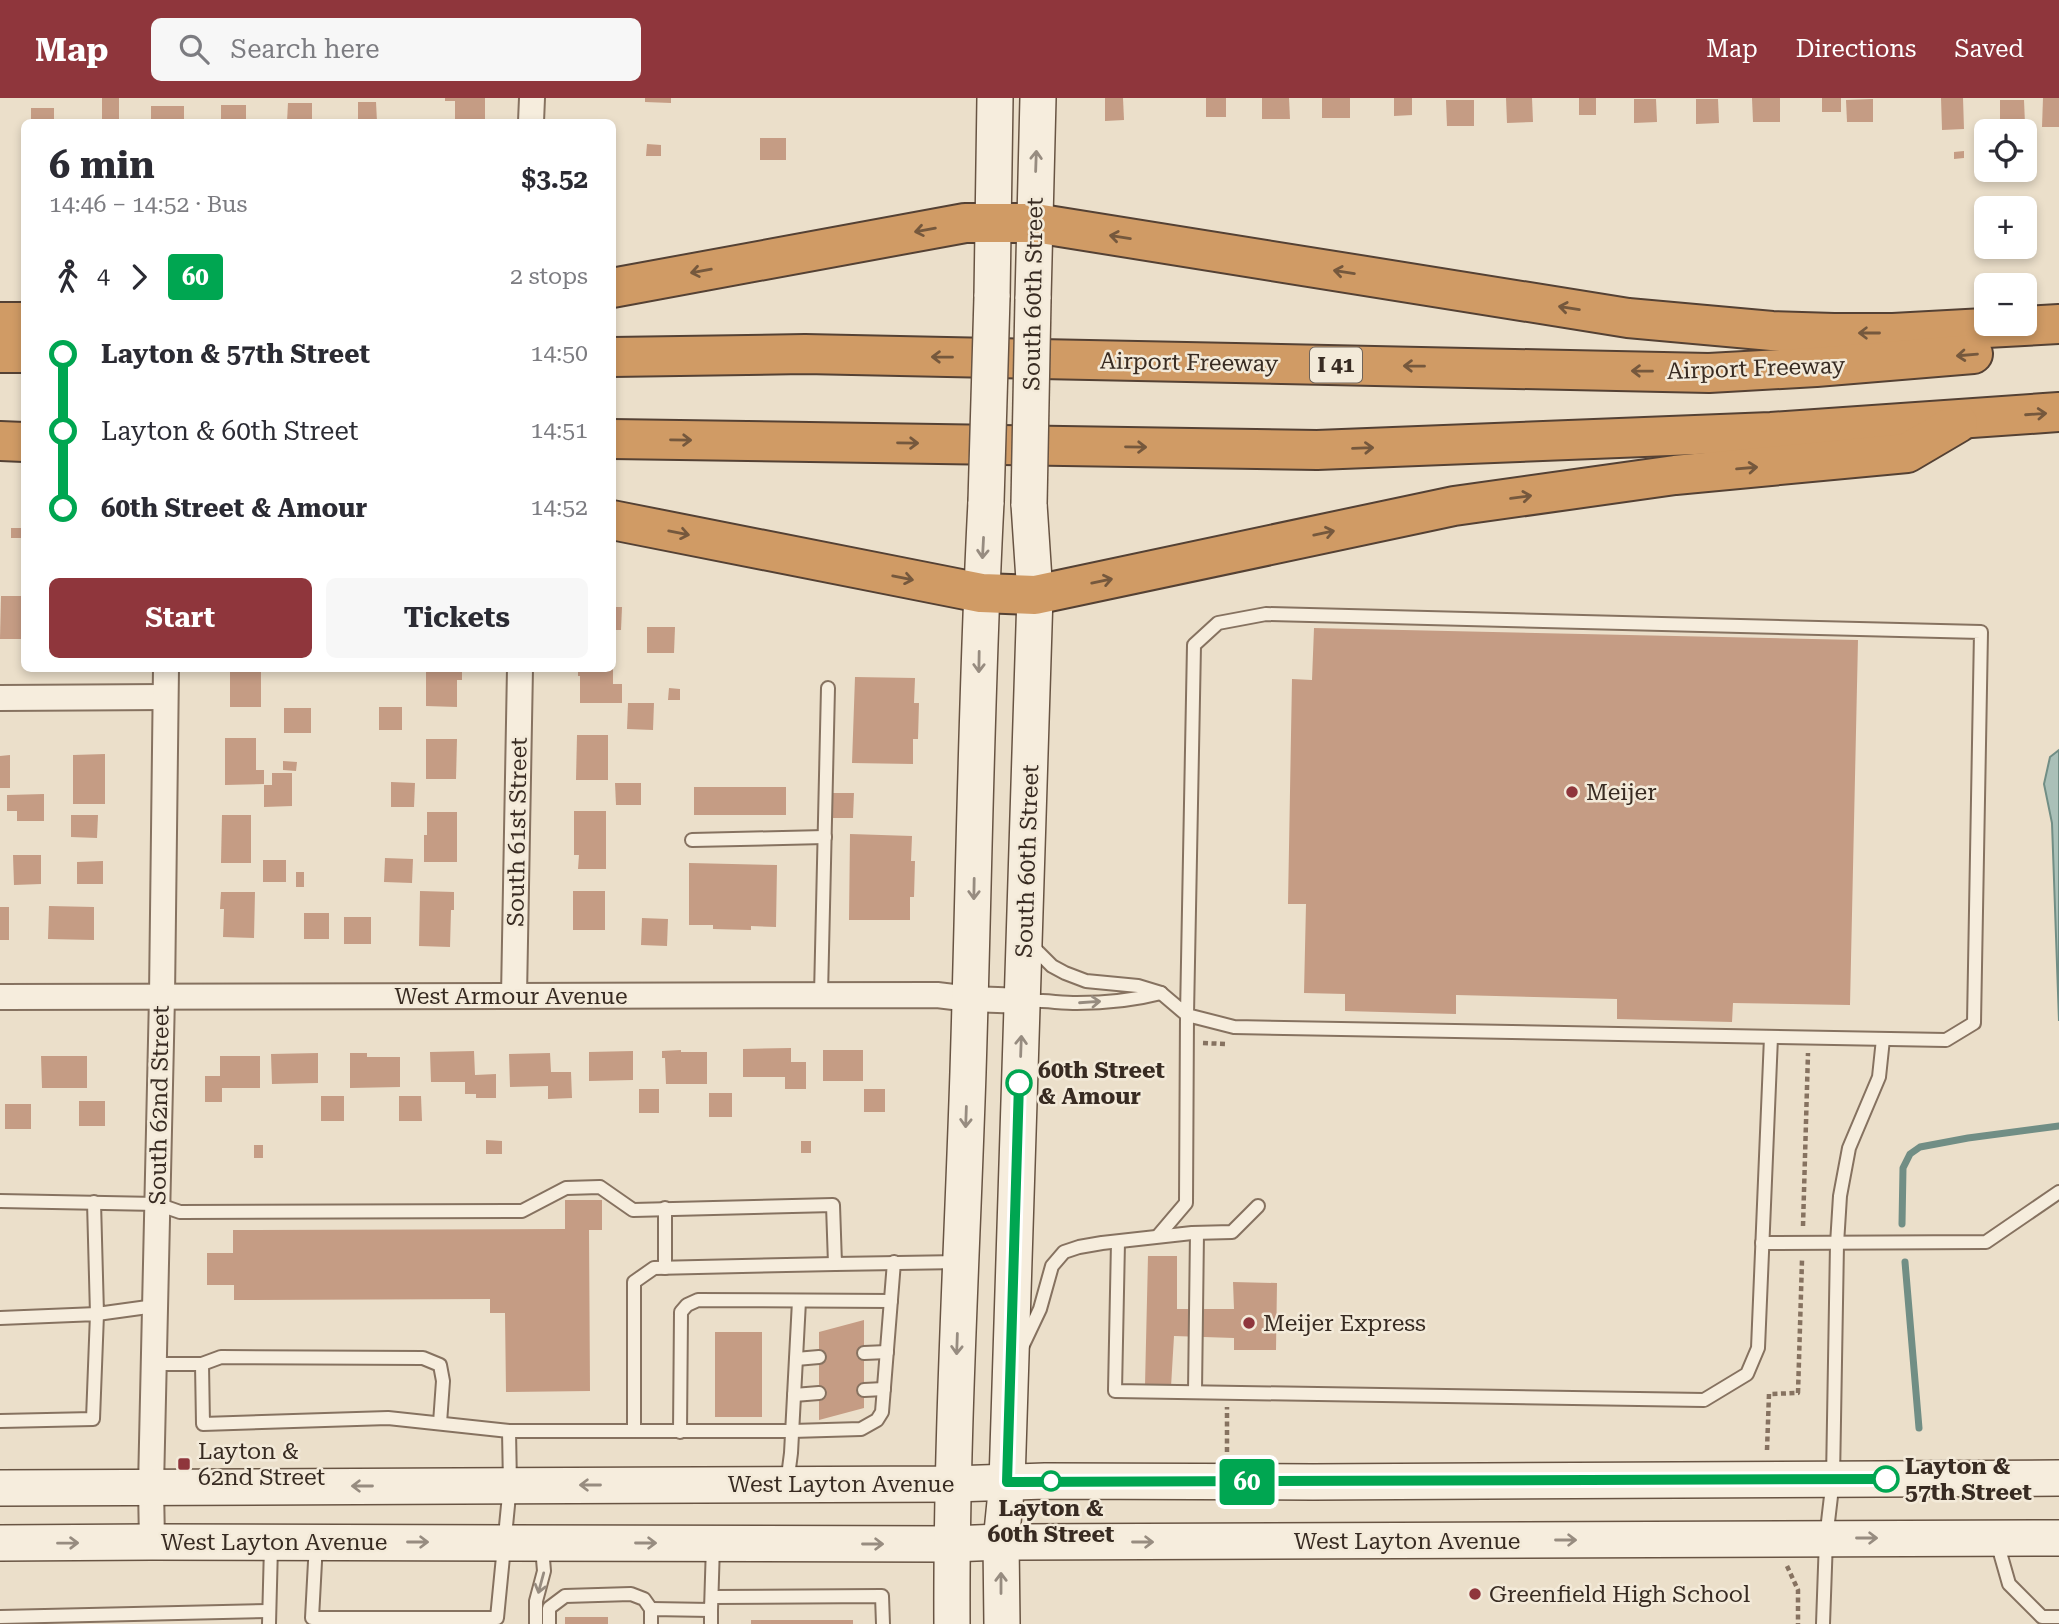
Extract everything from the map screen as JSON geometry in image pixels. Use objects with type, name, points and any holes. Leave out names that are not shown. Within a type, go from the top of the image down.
[{"type":"highway","points":[[616,287],[965,223],[1035,223],[1628,317],[1772,331],[1834,333],[1893,333],[2059,324]]},
{"type":"highway","points":[[0,322],[21,322]]},
{"type":"highway","name":"Airport Freeway","points":[[616,357],[819,354],[1709,373],[2059,347]]},
{"type":"highway","points":[[0,353],[21,353]]},
{"type":"highway","points":[[616,439],[1317,450],[1772,432],[2059,412]]},
{"type":"highway","points":[[0,416],[21,416]]},
{"type":"highway","points":[[616,521],[981,593],[1035,595],[1454,506],[1675,475],[1908,453],[1963,419]]},
{"type":"highway","points":[[0,441],[21,442]]},
{"type":"main road","name":"South 60th Street","points":[[952,1624],[952,1484],[986,502],[995,98]]},
{"type":"main road","name":"South 60th Street","points":[[1002,1624],[1001,1542],[1007,1482],[1035,595],[1029,504],[1038,98]]},
{"type":"main road","points":[[960,1262],[1014,1262]]},
{"type":"main road","name":"West Layton Avenue","points":[[0,1488],[2059,1478]]},
{"type":"main road","name":"West Layton Avenue","points":[[0,1544],[951,1544],[2059,1538]]},
{"type":"street","points":[[531,119],[532,98]]},
{"type":"street","name":"South 62nd Street","points":[[152,1542],[150,1487],[162,996],[166,672]]},
{"type":"street","name":"South 61st Street","points":[[514,996],[520,672]]},
{"type":"street","points":[[0,698],[165,697]]},
{"type":"street","name":"West Armour Avenue","points":[[0,997],[937,995],[1022,1001]]},
{"type":"lane","points":[[1024,938],[1052,965],[1065,973],[1086,981],[1138,986],[1161,993],[1187,1015],[1234,1027],[1946,1040],[1974,1023],[1981,632],[1266,614],[1218,623],[1194,645],[1187,1015],[1186,1203],[1158,1236]]},
{"type":"lane","points":[[821,995],[828,688]]},
{"type":"lane","points":[[692,840],[825,837]]},
{"type":"lane","points":[[1022,1001],[1052,1000],[1075,1003],[1141,998],[1161,993]]},
{"type":"lane","points":[[1118,1242],[1115,1391],[1704,1400],[1747,1374],[1758,1348],[1772,1037]]},
{"type":"lane","points":[[1823,1624],[1826,1539],[1833,1479],[1840,1196],[1849,1148],[1879,1077],[1883,1039]]},
{"type":"lane","points":[[0,1201],[157,1203],[180,1212],[522,1211],[566,1188],[600,1187],[633,1210],[833,1205],[835,1264]]},
{"type":"lane","points":[[1762,1243],[1986,1242],[2059,1192]]},
{"type":"lane","points":[[0,1421],[93,1419],[97,1314],[94,1202]]},
{"type":"lane","points":[[1010,1373],[1040,1309],[1052,1266],[1064,1252],[1079,1247],[1158,1236],[1232,1232],[1258,1206]]},
{"type":"lane","points":[[665,1208],[665,1268]]},
{"type":"lane","points":[[1195,1392],[1197,1233]]},
{"type":"lane","points":[[202,1364],[203,1424],[388,1418],[509,1431],[792,1432],[861,1429],[877,1420],[883,1412],[894,1262]]},
{"type":"lane","points":[[634,1430],[634,1282],[654,1268],[960,1262]]},
{"type":"lane","points":[[680,1432],[681,1312],[687,1305],[698,1300],[891,1301]]},
{"type":"lane","points":[[787,1484],[799,1301]]},
{"type":"lane","points":[[0,1318],[97,1314],[155,1306]]},
{"type":"lane","points":[[864,1353],[887,1353]]},
{"type":"lane","points":[[153,1364],[202,1364],[220,1357],[424,1358],[440,1365],[443,1381],[440,1423]]},
{"type":"lane","points":[[796,1359],[819,1357]]},
{"type":"lane","points":[[864,1390],[884,1389]]},
{"type":"lane","points":[[794,1395],[819,1394]]},
{"type":"lane","points":[[316,1542],[310,1621],[476,1621],[497,1618],[510,1485],[509,1431]]},
{"type":"lane","points":[[1996,1538],[2010,1584],[2042,1617],[2059,1617]]},
{"type":"lane","points":[[0,1617],[269,1618],[271,1542]]},
{"type":"lane","points":[[536,1624],[536,1601],[544,1572],[541,1543]]},
{"type":"lane","points":[[711,1624],[713,1544]]},
{"type":"lane","points":[[549,1624],[549,1608],[565,1596],[631,1594],[644,1599],[651,1609],[651,1624]]},
{"type":"lane","points":[[651,1609],[882,1596],[883,1624]]},
{"type":"path","points":[[1187,1043],[1234,1044]]},
{"type":"path","points":[[1227,1452],[1228,1393]]},
{"type":"path","points":[[1787,1566],[1798,1590],[1798,1624]]},
{"type":"water","points":[[2059,750],[2059,1021],[2052,823],[2044,784],[2050,757]]},
{"type":"building","points":[[102,98],[119,98],[119,119],[102,119]]},
{"type":"building","points":[[445,98],[485,98],[485,119],[455,119],[455,101],[445,101]]},
{"type":"building","points":[[645,98],[671,98],[671,103],[645,102]]},
{"type":"building","points":[[1105,98],[1123,98],[1124,120],[1105,121]]},
{"type":"building","points":[[1206,98],[1226,98],[1226,117],[1206,117]]},
{"type":"building","points":[[1262,98],[1289,98],[1290,119],[1262,119]]},
{"type":"building","points":[[1322,98],[1350,98],[1350,118],[1322,118]]},
{"type":"building","points":[[1394,98],[1412,98],[1412,115],[1394,116]]},
{"type":"building","points":[[1506,98],[1532,98],[1533,122],[1507,123]]},
{"type":"building","points":[[1579,98],[1596,98],[1596,115],[1579,115]]},
{"type":"building","points":[[1752,98],[1780,98],[1780,122],[1753,122]]},
{"type":"building","points":[[1822,98],[1841,98],[1841,112],[1822,112]]},
{"type":"building","points":[[1941,98],[1963,98],[1964,129],[1942,130]]},
{"type":"building","points":[[2043,98],[2059,98],[2059,127],[2042,127]]},
{"type":"building","points":[[1634,99],[1656,99],[1657,122],[1634,123]]},
{"type":"building","points":[[1696,99],[1718,99],[1719,123],[1696,124]]},
{"type":"building","points":[[1873,99],[1873,122],[1847,122],[1846,100]]},
{"type":"building","points":[[1446,100],[1474,100],[1474,126],[1447,126]]},
{"type":"building","points":[[2000,100],[2024,100],[2025,119],[2000,119]]},
{"type":"building","points":[[358,102],[376,102],[377,119],[358,119]]},
{"type":"building","points":[[288,103],[312,103],[312,119],[287,119]]},
{"type":"building","points":[[221,105],[246,105],[246,119],[221,119]]},
{"type":"building","points":[[151,106],[184,106],[184,119],[151,119]]},
{"type":"building","points":[[31,108],[54,108],[54,119],[31,119]]},
{"type":"building","points":[[760,138],[786,138],[786,160],[760,160]]},
{"type":"building","points":[[647,144],[661,145],[661,156],[646,156]]},
{"type":"building","points":[[1964,151],[1964,158],[1954,159],[1954,152]]},
{"type":"building","points":[[11,528],[21,528],[21,538],[11,538]]},
{"type":"building","points":[[1,596],[21,596],[21,639],[0,639]]},
{"type":"building","points":[[616,607],[622,607],[621,630],[616,630]]},
{"type":"building","points":[[647,627],[675,627],[674,653],[647,653]]},
{"type":"building","name":"Meijer","points":[[1314,628],[1858,640],[1850,1005],[1733,1003],[1732,1022],[1617,1019],[1617,999],[1456,995],[1456,1014],[1345,1011],[1345,994],[1304,993],[1306,904],[1288,904],[1292,679],[1312,680]]},
{"type":"building","points":[[230,672],[261,672],[261,707],[230,707]]},
{"type":"building","points":[[426,672],[462,672],[462,680],[457,680],[457,707],[426,706]]},
{"type":"building","points":[[578,672],[613,672],[613,684],[622,684],[622,703],[580,703]]},
{"type":"building","points":[[855,677],[915,678],[914,703],[919,703],[918,739],[913,739],[913,764],[852,763]]},
{"type":"building","points":[[669,688],[680,689],[680,700],[668,700]]},
{"type":"building","points":[[628,703],[654,703],[653,730],[627,729]]},
{"type":"building","points":[[379,707],[402,707],[402,730],[379,730]]},
{"type":"building","points":[[284,708],[311,708],[311,733],[284,733]]},
{"type":"building","points":[[577,735],[608,735],[608,780],[576,780]]},
{"type":"building","points":[[225,738],[256,738],[256,770],[264,770],[264,784],[225,785]]},
{"type":"building","points":[[426,739],[457,739],[456,779],[426,779]]},
{"type":"building","points":[[105,754],[105,804],[73,804],[73,755]]},
{"type":"building","points":[[10,755],[10,788],[0,788],[0,756]]},
{"type":"building","points":[[283,761],[297,762],[296,771],[283,770]]},
{"type":"building","points":[[272,773],[292,773],[292,806],[264,807],[264,785],[272,785]]},
{"type":"building","points":[[391,782],[415,783],[414,807],[391,807]]},
{"type":"building","points":[[615,783],[641,783],[641,805],[616,805]]},
{"type":"building","points":[[694,787],[786,787],[786,815],[694,815]]},
{"type":"building","points":[[831,793],[854,793],[853,818],[831,818]]},
{"type":"building","points":[[44,794],[44,821],[17,821],[17,811],[7,811],[7,795]]},
{"type":"building","points":[[574,811],[606,811],[606,869],[578,869],[579,855],[574,855]]},
{"type":"building","points":[[427,812],[457,812],[457,862],[424,862]]},
{"type":"building","points":[[71,815],[98,815],[97,838],[71,837]]},
{"type":"building","points":[[222,815],[251,815],[251,863],[221,863]]},
{"type":"building","points":[[850,834],[912,836],[911,861],[915,861],[910,920],[849,920]]},
{"type":"building","points":[[13,855],[41,855],[41,884],[14,885]]},
{"type":"building","points":[[385,858],[413,859],[412,883],[384,882]]},
{"type":"building","points":[[263,860],[286,860],[286,882],[263,882]]},
{"type":"building","points":[[103,861],[103,884],[77,884],[77,862]]},
{"type":"building","points":[[689,863],[777,865],[776,927],[751,926],[751,930],[689,925]]},
{"type":"building","points":[[296,872],[304,872],[304,887],[296,887]]},
{"type":"building","points":[[420,891],[454,892],[450,947],[419,946]]},
{"type":"building","points":[[573,891],[605,891],[605,930],[573,930]]},
{"type":"building","points":[[221,892],[255,892],[254,938],[223,937],[224,909],[220,909]]},
{"type":"building","points":[[49,906],[94,907],[94,940],[48,939]]},
{"type":"building","points":[[0,907],[9,907],[9,940],[0,940]]},
{"type":"building","points":[[304,913],[329,913],[329,939],[304,939]]},
{"type":"building","points":[[344,917],[371,917],[371,944],[344,944]]},
{"type":"building","points":[[642,918],[668,919],[667,946],[641,945]]},
{"type":"building","points":[[791,1048],[791,1062],[806,1062],[806,1089],[785,1089],[785,1077],[743,1077],[743,1049]]},
{"type":"building","points":[[823,1050],[863,1050],[863,1081],[823,1081]]},
{"type":"building","points":[[474,1051],[475,1075],[496,1074],[496,1098],[476,1098],[476,1094],[465,1094],[465,1082],[431,1082],[430,1052]]},
{"type":"building","points":[[633,1051],[633,1080],[589,1081],[589,1052]]},
{"type":"building","points":[[662,1051],[707,1052],[707,1084],[666,1084],[665,1058],[662,1058]]},
{"type":"building","points":[[318,1053],[318,1083],[272,1084],[271,1054]]},
{"type":"building","points":[[350,1053],[367,1053],[367,1057],[400,1057],[400,1087],[350,1088]]},
{"type":"building","points":[[550,1053],[551,1072],[571,1072],[572,1098],[548,1099],[548,1086],[510,1087],[509,1054]]},
{"type":"building","points":[[41,1056],[87,1056],[87,1088],[42,1088]]},
{"type":"building","points":[[220,1056],[260,1056],[260,1088],[222,1088],[222,1102],[205,1102],[205,1076],[220,1076]]},
{"type":"building","points":[[639,1089],[659,1089],[659,1113],[639,1113]]},
{"type":"building","points":[[864,1089],[885,1089],[885,1112],[864,1112]]},
{"type":"building","points":[[709,1093],[732,1093],[732,1117],[709,1117]]},
{"type":"building","points":[[321,1096],[344,1096],[344,1121],[321,1121]]},
{"type":"building","points":[[399,1096],[421,1096],[422,1121],[399,1121]]},
{"type":"building","points":[[79,1101],[105,1101],[105,1126],[79,1126]]},
{"type":"building","points":[[5,1104],[31,1104],[31,1129],[5,1129]]},
{"type":"building","points":[[486,1140],[502,1141],[502,1154],[486,1154]]},
{"type":"building","points":[[801,1141],[811,1141],[811,1153],[801,1153]]},
{"type":"building","points":[[254,1145],[263,1145],[263,1158],[254,1158]]},
{"type":"building","points":[[565,1200],[602,1200],[602,1230],[589,1230],[590,1391],[506,1392],[505,1313],[490,1313],[490,1299],[234,1300],[234,1285],[207,1285],[207,1253],[233,1253],[233,1230],[565,1229]]},
{"type":"building","points":[[1148,1256],[1177,1256],[1177,1309],[1234,1309],[1233,1282],[1277,1283],[1276,1350],[1234,1350],[1234,1338],[1174,1336],[1171,1387],[1145,1386]]},
{"type":"building","points":[[864,1320],[864,1408],[819,1420],[819,1332]]},
{"type":"building","points":[[715,1332],[762,1332],[762,1417],[715,1417]]},
{"type":"building","points":[[565,1617],[608,1617],[608,1624],[565,1624]]},
{"type":"building","points":[[751,1620],[853,1620],[853,1624],[751,1624]]},
{"type":"waterway","points":[[1902,1224],[1903,1168],[1910,1154],[1920,1147],[2059,1126]]},
{"type":"waterway","points":[[1905,1262],[1919,1428]]},
{"type":"bus line","name":"60","points":[[1019,1083],[1007,1482],[1886,1479]]},
{"type":"place","name":"Meijer","points":[[1572,792]]},
{"type":"place","name":"60th Street & Amour","points":[[1019,1083]]},
{"type":"place","name":"Meijer Express","points":[[1249,1323]]},
{"type":"place","name":"Layton & 62nd Street","points":[[184,1464]]},
{"type":"place","name":"Layton & 57th Street","points":[[1886,1479]]},
{"type":"place","name":"Layton & 60th Street","points":[[1051,1481]]},
{"type":"place","name":"Greenfield High School","points":[[1475,1594]]}]
